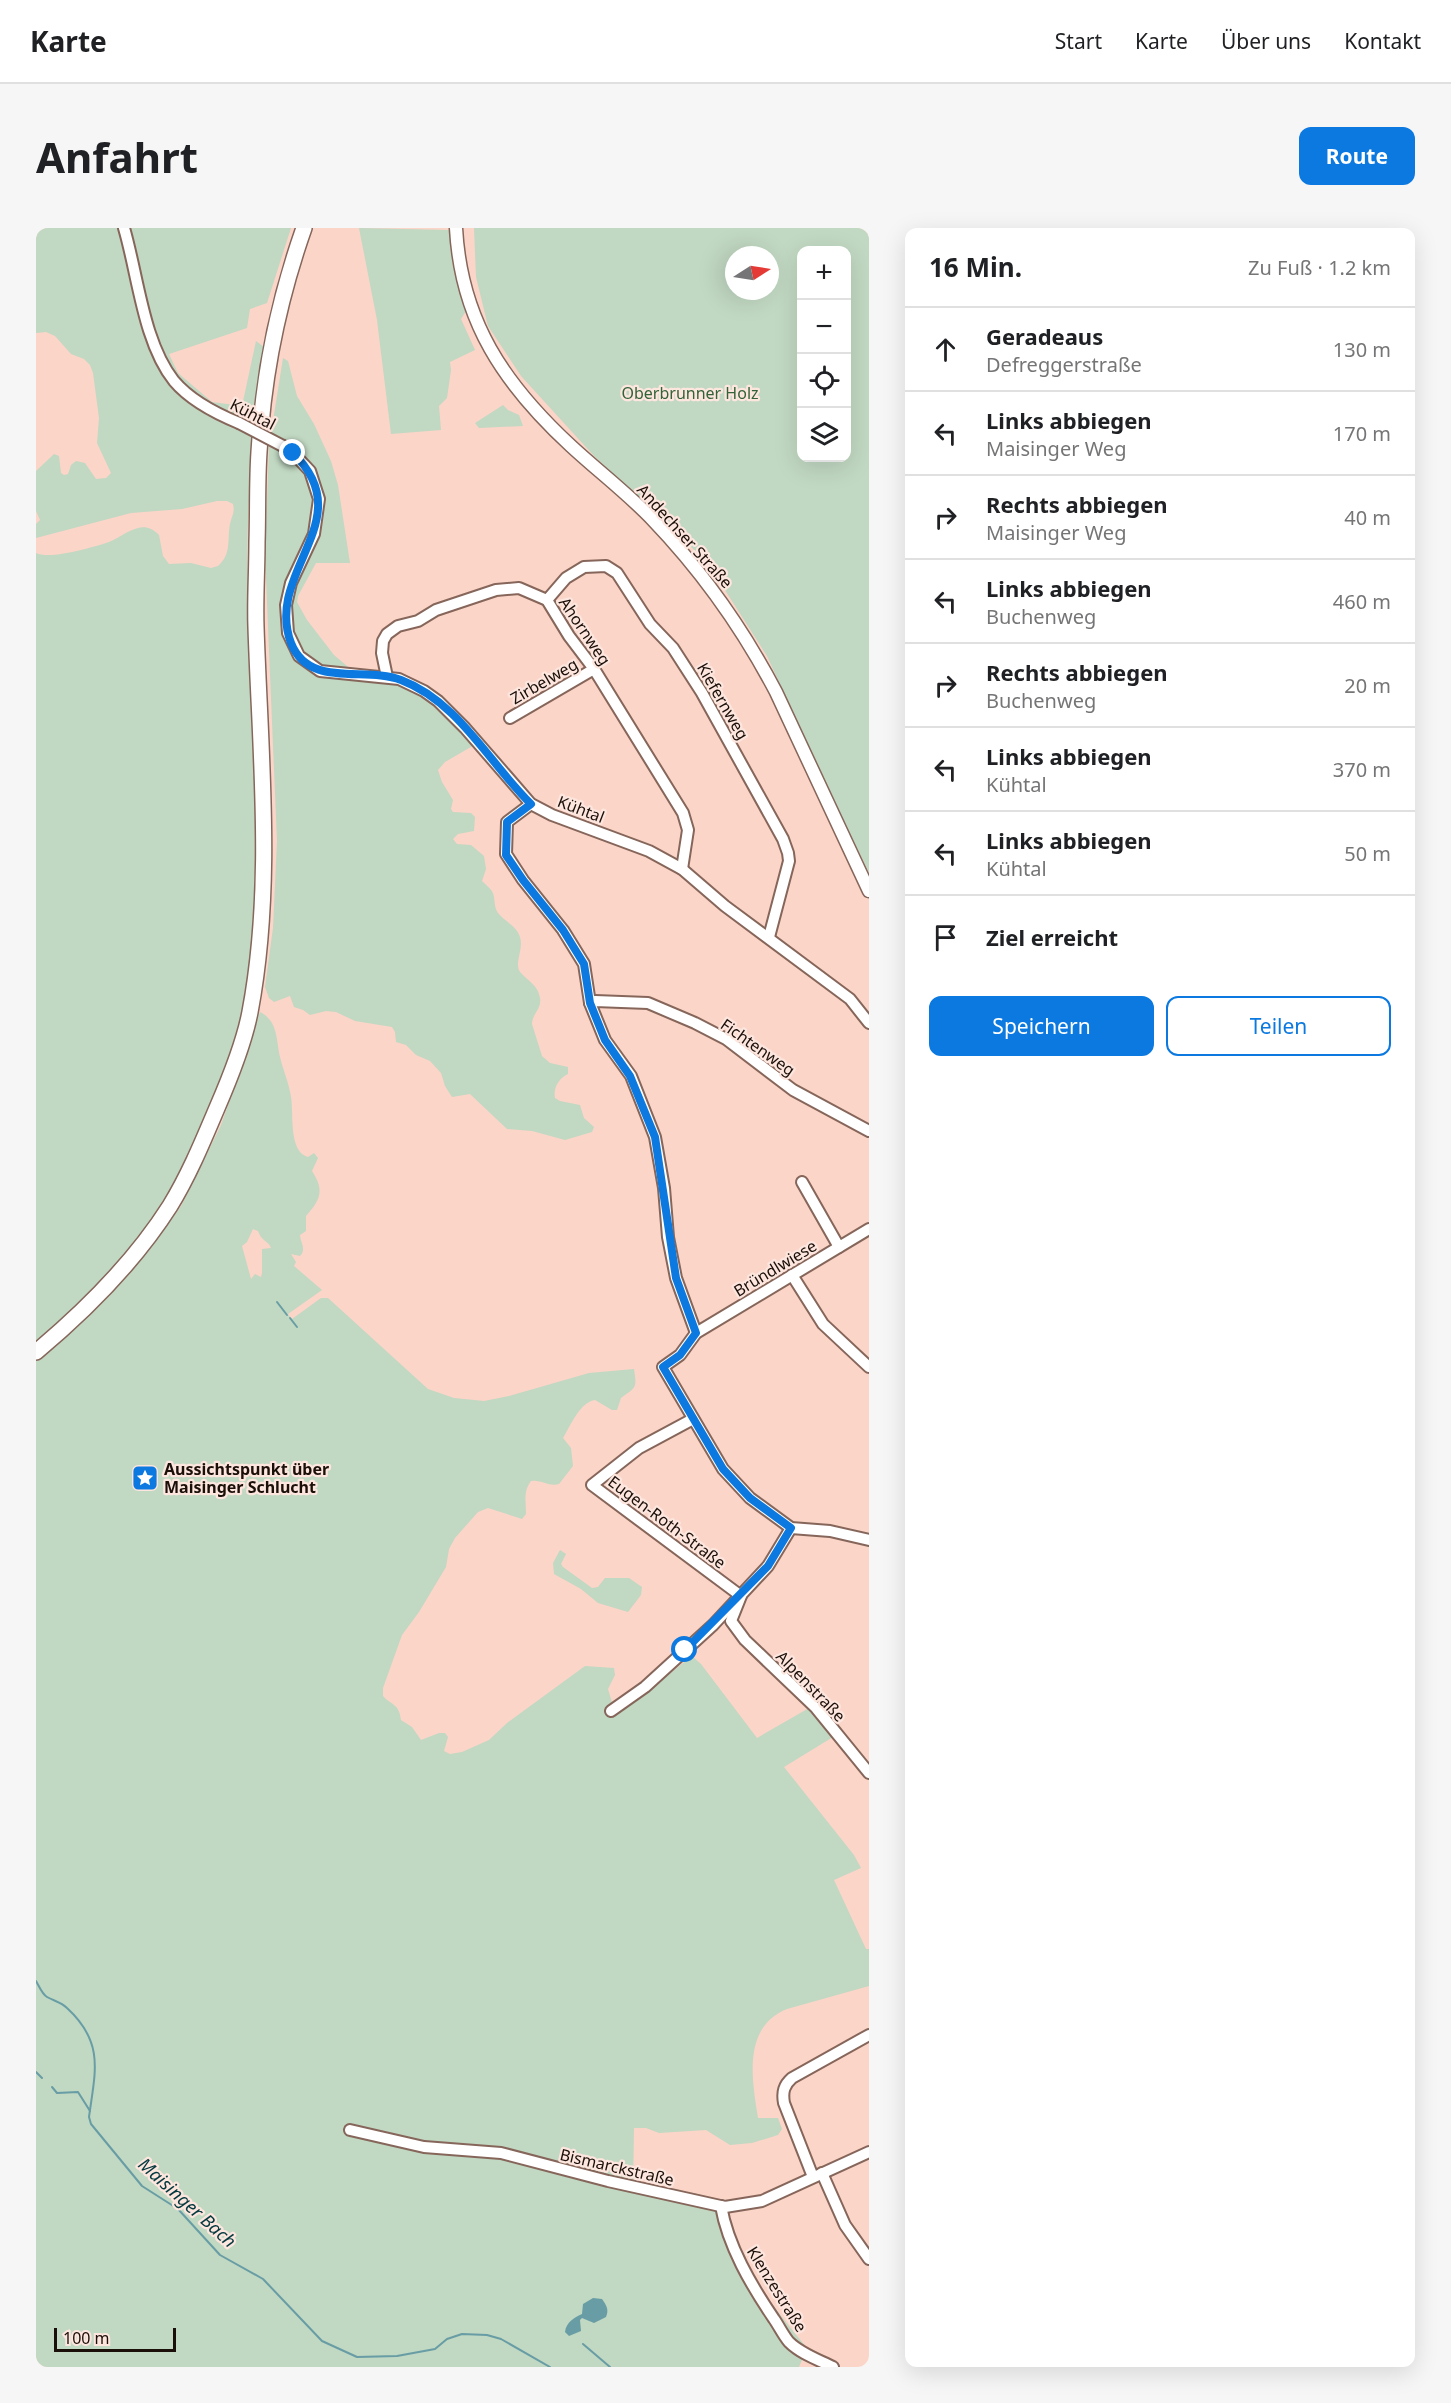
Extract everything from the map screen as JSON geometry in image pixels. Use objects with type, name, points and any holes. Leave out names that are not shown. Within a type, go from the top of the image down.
[{"type":"main road","points":[[36,1352],[81,1311],[130,1259],[169,1206],[198,1152],[227,1085],[250,1014],[260,943],[263,868],[263,800],[256,622],[259,451],[270,359],[292,263],[304,228]]},
{"type":"street","name":"Kühtal","points":[[124,228],[150,330],[162,363],[175,382],[216,412],[283,446],[310,471],[319,500],[314,534],[291,583],[286,605],[288,633],[298,656],[320,671],[399,679],[438,701],[465,728],[516,790],[531,804],[552,815],[649,851],[682,869],[725,906],[850,999],[869,1023]]},
{"type":"street","name":"Andechser Straße","points":[[456,228],[460,269],[467,299],[481,334],[532,408],[570,446],[648,515],[716,593],[760,661],[776,692],[869,891]]},
{"type":"street","name":"Kiefernweg","points":[[547,600],[560,584],[579,569],[595,566],[610,568],[626,585],[650,624],[681,660],[728,737],[783,839],[788,853],[789,861],[769,938]]},
{"type":"street","name":"Ahornweg","points":[[387,677],[382,653],[383,640],[398,626],[418,621],[439,609],[503,589],[524,590],[547,600],[569,636],[594,669],[685,816],[688,830],[682,869]]},
{"type":"street","name":"Zirbelweg","points":[[510,718],[594,669]]},
{"type":"street","points":[[531,804],[507,822],[506,855],[563,930],[584,964],[590,1003],[605,1040],[630,1076],[655,1137],[676,1278],[696,1333],[680,1355],[663,1367],[723,1469],[750,1498],[791,1528],[830,1531],[869,1540]]},
{"type":"street","name":"Fichtenweg","points":[[590,1003],[595,1001],[648,1003],[695,1023],[726,1039],[793,1090],[869,1131]]},
{"type":"street","points":[[802,1182],[839,1247]]},
{"type":"street","name":"Bründlwiese","points":[[696,1333],[868,1231]]},
{"type":"street","points":[[792,1275],[823,1324],[869,1367]]},
{"type":"street","name":"Eugen-Roth-Straße","points":[[693,1419],[639,1448],[592,1485],[741,1596]]},
{"type":"street","points":[[610,1711],[645,1687],[713,1625],[768,1566],[791,1528]]},
{"type":"street","name":"Alpenstraße","points":[[741,1596],[731,1621],[744,1640],[816,1708],[869,1773]]},
{"type":"street","points":[[869,2035],[792,2078],[782,2094],[817,2175],[845,2225],[869,2259]]},
{"type":"street","name":"Bismarckstraße","points":[[350,2130],[424,2147],[501,2153],[618,2183],[729,2207],[762,2201],[869,2152]]},
{"type":"street","name":"Klenzestraße","points":[[721,2206],[724,2224],[737,2256],[767,2309],[790,2342],[809,2356],[833,2367]]},
{"type":"green space","points":[[36,228],[291,228],[267,303],[250,309],[247,328],[169,354],[178,373],[212,402],[242,406],[256,341],[264,347],[251,467],[247,557],[258,777],[257,904],[251,967],[239,1030],[217,1098],[159,1210],[117,1263],[36,1343],[36,553],[51,555],[83,550],[109,542],[140,527],[153,530],[159,535],[163,556],[169,564],[191,563],[211,568],[218,566],[225,556],[234,509],[233,504],[227,501],[217,501],[182,509],[131,513],[36,538],[36,524],[40,520],[36,511],[36,471],[54,454],[59,456],[61,473],[64,475],[68,474],[71,465],[76,461],[85,463],[96,479],[106,478],[111,473],[97,443],[99,418],[90,365],[84,359],[71,354],[55,336],[46,332],[36,333]]},
{"type":"green space","points":[[359,228],[450,230],[453,267],[466,311],[461,319],[475,350],[450,362],[447,398],[439,406],[441,430],[391,434],[377,320]]},
{"type":"green space","name":"Oberbrunner Holz","points":[[474,228],[869,228],[869,873],[767,656],[707,562],[594,456],[521,376],[488,326],[476,277]]},
{"type":"green space","points":[[283,358],[288,361],[297,396],[314,424],[331,461],[338,485],[350,563],[316,563],[297,602],[307,620],[334,655],[360,677],[398,681],[423,693],[476,744],[445,762],[438,770],[453,800],[451,809],[453,812],[471,813],[475,817],[474,831],[458,834],[453,839],[457,844],[471,845],[484,856],[486,869],[482,881],[492,891],[498,913],[518,933],[521,942],[519,970],[535,986],[539,994],[540,1005],[532,1024],[542,1056],[550,1063],[568,1067],[568,1074],[557,1084],[555,1098],[580,1105],[584,1118],[594,1127],[592,1132],[565,1140],[532,1131],[507,1129],[470,1094],[452,1097],[441,1073],[430,1061],[416,1055],[406,1045],[396,1042],[392,1027],[355,1021],[336,1012],[326,1011],[310,1015],[294,1007],[290,996],[274,1002],[269,998],[265,987],[273,928],[277,841],[265,554],[269,446]]},
{"type":"green space","points":[[503,405],[519,415],[523,426],[479,428],[475,423]]},
{"type":"green space","points":[[260,1012],[270,1020],[275,1031],[290,1092],[293,1131],[297,1147],[308,1157],[314,1153],[318,1158],[312,1171],[319,1184],[319,1195],[315,1205],[306,1216],[306,1231],[300,1235],[302,1253],[300,1256],[291,1254],[296,1262],[294,1266],[322,1290],[288,1314],[292,1319],[321,1298],[328,1298],[428,1389],[454,1398],[484,1401],[589,1373],[634,1369],[634,1387],[621,1398],[617,1410],[612,1410],[595,1400],[580,1409],[563,1438],[571,1448],[573,1466],[559,1484],[531,1481],[526,1493],[526,1514],[522,1519],[488,1508],[478,1512],[455,1538],[449,1549],[446,1567],[402,1635],[383,1688],[383,1696],[397,1708],[401,1720],[412,1727],[421,1740],[445,1733],[448,1737],[444,1751],[450,1754],[462,1752],[489,1740],[507,1723],[585,1666],[614,1668],[615,1675],[608,1689],[613,1706],[644,1694],[692,1656],[701,1664],[757,1738],[809,1708],[833,1737],[784,1767],[854,1855],[861,1868],[834,1880],[866,1949],[869,1949],[869,1986],[787,2009],[773,2017],[763,2028],[756,2041],[753,2056],[758,2118],[778,2118],[782,2129],[778,2135],[752,2143],[730,2145],[706,2130],[659,2133],[646,2128],[634,2128],[633,2184],[693,2193],[726,2201],[737,2242],[756,2280],[807,2348],[799,2367],[36,2367],[36,1361],[86,1317],[136,1265],[181,1206],[221,1125]],"holes":[[[253,1229],[258,1231],[271,1248],[262,1249],[261,1277],[255,1274],[251,1279],[242,1246],[247,1242]]]},
{"type":"green space","points":[[560,1550],[566,1554],[561,1564],[563,1567],[592,1588],[598,1587],[605,1578],[629,1578],[642,1587],[641,1595],[628,1612],[598,1603],[581,1589],[554,1574],[553,1563]]},
{"type":"water","points":[[593,2298],[604,2301],[607,2310],[606,2317],[594,2323],[582,2318],[580,2320],[581,2331],[569,2336],[565,2332],[567,2325],[582,2314],[583,2304]]},
{"type":"waterway","points":[[277,1302],[287,1315]]},
{"type":"waterway","points":[[290,1318],[297,1327]]},
{"type":"waterway","name":"Maisinger Bach","points":[[36,1981],[45,1996],[65,2006],[87,2033],[92,2046],[95,2072],[89,2117],[91,2124],[142,2186],[178,2209],[220,2255],[263,2279],[322,2341],[357,2357],[397,2356],[435,2349],[447,2339],[462,2334],[487,2335],[501,2339],[550,2367]]},
{"type":"waterway","points":[[36,2072],[42,2078]]},
{"type":"waterway","points":[[52,2087],[57,2093],[78,2092],[90,2111]]},
{"type":"waterway","points":[[583,2344],[610,2367]]},
{"type":"place","name":"Aussichtspunkt über Maisinger Schlucht","points":[[145,1478]]},
{"type":"route","points":[[293,453],[310,471],[319,500],[314,534],[291,583],[286,605],[288,633],[292,645],[298,656],[320,671],[399,679],[424,691],[438,701],[465,728],[516,790],[531,804],[507,822],[506,855],[563,930],[584,964],[590,1003],[605,1040],[630,1076],[655,1137],[664,1188],[668,1237],[676,1278],[696,1333],[680,1355],[663,1367],[723,1469],[750,1498],[791,1528],[768,1566],[713,1625],[685,1650]]}]
